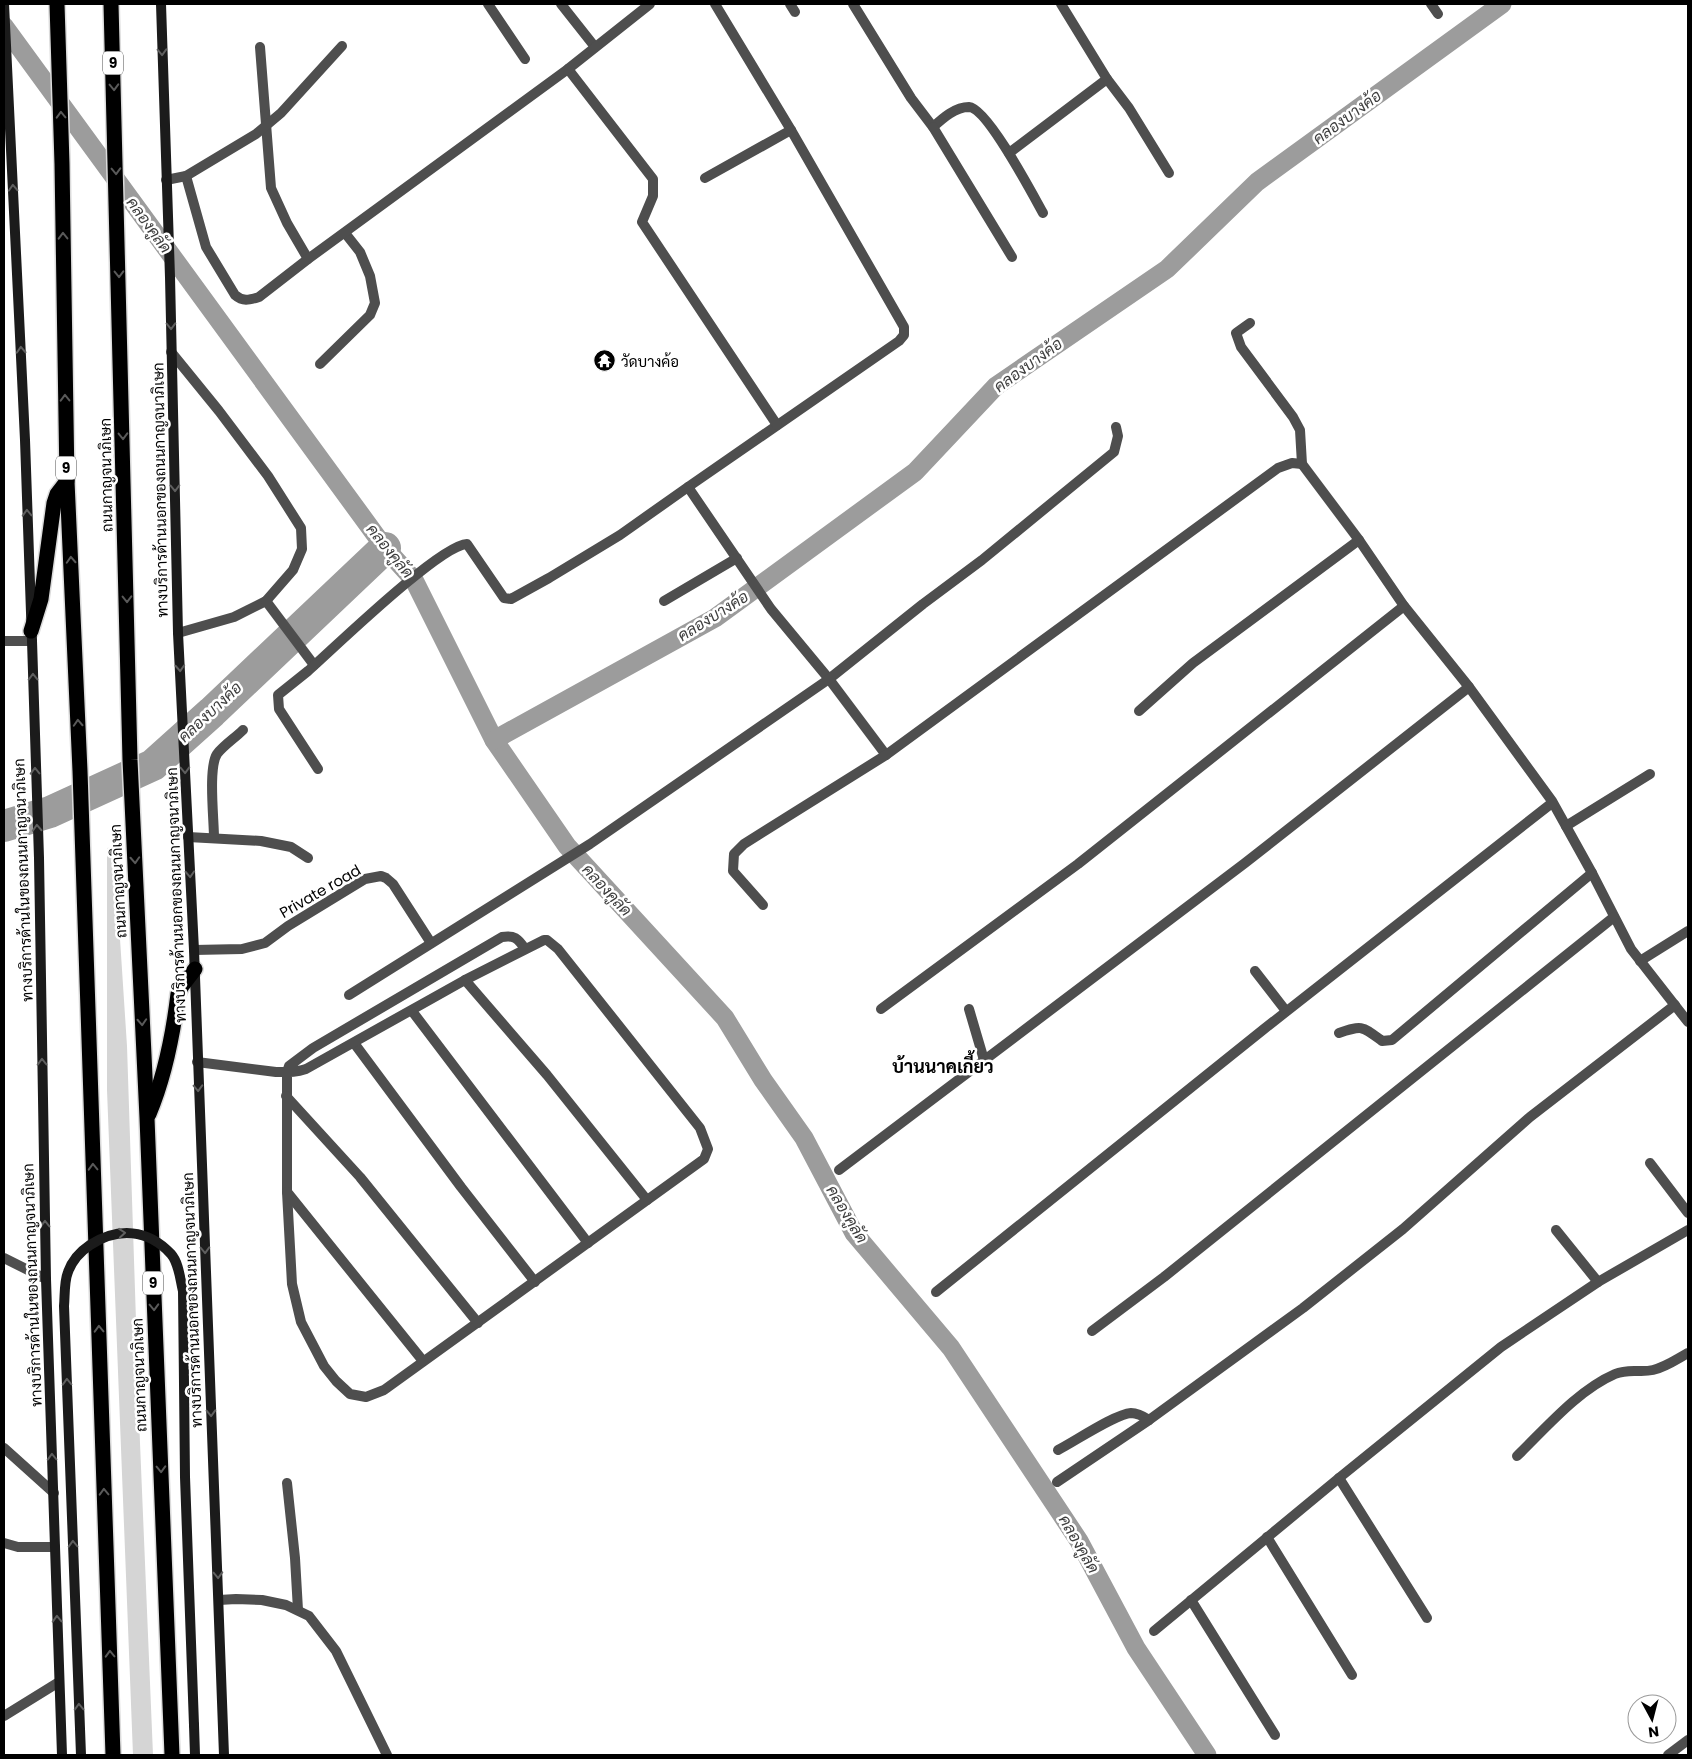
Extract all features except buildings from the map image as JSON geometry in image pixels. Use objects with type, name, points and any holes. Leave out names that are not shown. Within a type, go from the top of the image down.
[{"type":"highway","name":"9","points":[[57,4],[62,164],[66,481],[80,772],[113,1755]]},
{"type":"highway","name":"ถนนกาญจนาภิเษก","points":[[111,4],[130,760],[147,1118],[172,1755]]},
{"type":"highway","points":[[32,636],[41,599],[54,503],[57,494],[66,481]]},
{"type":"highway","points":[[147,1118],[158,1093],[166,1061],[178,994],[194,969]]},
{"type":"main road","name":"ทางบริการด้านในของถนนกาญจนาภิเษก","points":[[4,4],[5,58],[25,440],[32,636],[39,858],[46,1279],[62,1755]]},
{"type":"main road","name":"ทางบริการด้านนอกของถนนกาญจนาภิเษก","points":[[161,4],[166,203],[170,277],[178,633],[194,950],[224,1754]]},
{"type":"main road","points":[[81,1755],[64,1299],[68,1272],[73,1262],[85,1249],[100,1239],[116,1233],[128,1232],[141,1235],[161,1245],[172,1255],[177,1266],[182,1291],[185,1477],[195,1755]]},
{"type":"street","points":[[488,4],[525,58]]},
{"type":"street","points":[[561,4],[595,47]]},
{"type":"street","points":[[186,176],[206,247],[236,296],[241,300],[258,298],[308,259],[568,69],[650,4]]},
{"type":"street","points":[[318,769],[279,708],[278,695],[312,662],[434,562],[460,544],[467,544],[504,598],[507,600],[511,599],[620,535],[904,335],[904,327],[791,130],[715,4]]},
{"type":"street","points":[[853,4],[911,98],[933,127],[1012,257]]},
{"type":"street","points":[[1061,4],[1107,79],[1129,108],[1169,173]]},
{"type":"street","points":[[1431,4],[1438,14]]},
{"type":"street","points":[[166,180],[186,176],[256,134],[281,113],[342,46]]},
{"type":"street","points":[[260,48],[271,188],[287,223],[308,259]]},
{"type":"street","points":[[568,69],[653,179],[653,196],[642,222],[777,426]]},
{"type":"street","points":[[1009,153],[1107,79]]},
{"type":"street","points":[[933,127],[949,113],[968,107],[974,108],[990,126],[1009,153],[1043,213]]},
{"type":"street","points":[[704,178],[791,130]]},
{"type":"street","points":[[320,364],[370,315],[374,303],[370,276],[360,252],[345,233]]},
{"type":"street","points":[[1250,323],[1236,333],[1241,347],[1293,417],[1300,430],[1302,464],[1360,540],[1404,606],[1469,687],[1552,803],[1592,873],[1631,949],[1688,1022]]},
{"type":"street","points":[[171,352],[268,476],[301,528],[302,549],[293,570],[266,601],[234,617],[178,633]]},
{"type":"street","points":[[349,995],[566,860],[828,679],[982,560],[1114,452],[1118,436],[1116,427]]},
{"type":"street","points":[[763,905],[733,870],[734,854],[744,844],[886,755],[1278,468],[1292,463],[1302,464]]},
{"type":"street","points":[[688,487],[771,609],[886,755]]},
{"type":"street","points":[[1139,711],[1193,663],[1360,540]]},
{"type":"street","points":[[664,601],[737,558]]},
{"type":"street","points":[[266,601],[296,644],[312,662]]},
{"type":"street","points":[[881,1009],[1078,864],[1404,606]]},
{"type":"street","points":[[4,641],[32,636]]},
{"type":"street","points":[[839,1170],[1245,863],[1469,687]]},
{"type":"street","points":[[214,838],[213,761],[218,753],[243,730]]},
{"type":"street","points":[[1566,826],[1650,774]]},
{"type":"street","points":[[936,1292],[1286,1011],[1552,803]]},
{"type":"street","points":[[188,837],[261,841],[290,847],[308,858]]},
{"type":"street","points":[[1339,1033],[1360,1027],[1365,1028],[1382,1041],[1392,1040],[1592,873]]},
{"type":"street","name":"Private road","points":[[194,950],[242,949],[265,942],[365,879],[381,876],[393,884],[431,943]]},
{"type":"street","points":[[1092,1331],[1164,1277],[1614,917]]},
{"type":"street","points":[[1640,961],[1688,931]]},
{"type":"street","points":[[197,1062],[287,1072],[294,1073],[306,1069],[465,980],[525,949],[547,940],[558,949],[700,1128],[708,1149],[704,1159],[384,1390],[366,1397],[350,1394],[336,1381],[324,1366],[300,1322],[292,1284],[287,1192],[286,1096],[287,1072],[289,1066],[313,1048],[502,938],[516,937],[525,949]]},
{"type":"street","points":[[1255,971],[1286,1011]]},
{"type":"street","points":[[465,980],[548,1075],[647,1200]]},
{"type":"street","points":[[1057,1482],[1149,1420],[1303,1308],[1388,1241],[1530,1117],[1675,1005]]},
{"type":"street","points":[[969,1009],[984,1060]]},
{"type":"street","points":[[412,1011],[588,1243]]},
{"type":"street","points":[[354,1043],[461,1187],[535,1282]]},
{"type":"street","points":[[286,1096],[360,1177],[478,1323]]},
{"type":"street","points":[[1650,1163],[1688,1213]]},
{"type":"street","points":[[287,1192],[423,1361]]},
{"type":"street","points":[[1556,1230],[1598,1282]]},
{"type":"street","points":[[1154,1631],[1501,1347],[1598,1282],[1688,1230]]},
{"type":"street","points":[[4,1258],[46,1279]]},
{"type":"street","points":[[1517,1456],[1582,1394],[1600,1382],[1615,1374],[1629,1370],[1662,1368],[1688,1353]]},
{"type":"street","points":[[1058,1450],[1130,1413],[1140,1415],[1149,1420]]},
{"type":"street","points":[[4,1448],[54,1493]]},
{"type":"street","points":[[1339,1478],[1426,1618]]},
{"type":"street","points":[[287,1483],[298,1610]]},
{"type":"street","points":[[1267,1537],[1352,1675]]},
{"type":"street","points":[[4,1543],[18,1547],[55,1547]]},
{"type":"street","points":[[219,1600],[262,1600],[286,1605],[309,1616],[336,1651],[387,1755]]},
{"type":"street","points":[[1191,1600],[1275,1735]]},
{"type":"street","points":[[4,1716],[59,1682]]},
{"type":"street","points":[[1668,1755],[1688,1740]]},
{"type":"shaded area","points":[[114,847],[127,1046],[140,1443],[153,1755],[133,1755],[107,1090],[107,848]]},
{"type":"waterway","name":"คลองบางค้อ","points":[[494,740],[715,618],[915,472],[996,386],[1167,269],[1257,182],[1502,4]]},
{"type":"waterway","name":"คลองคูลัด","points":[[4,26],[385,548],[414,580],[494,740],[567,846],[725,1018],[763,1080],[804,1138],[854,1233],[951,1348],[1079,1541],[1136,1648],[1207,1755]]},
{"type":"waterway","name":"คลองบางค้อ","points":[[4,826],[50,812],[153,765],[212,712],[385,548]]},
{"type":"place","name":"วัดบางค้อ","points":[[605,361]]},
{"type":"district","name":"บ้านนาคเกี้ยว","points":[[943,1066]]}]
